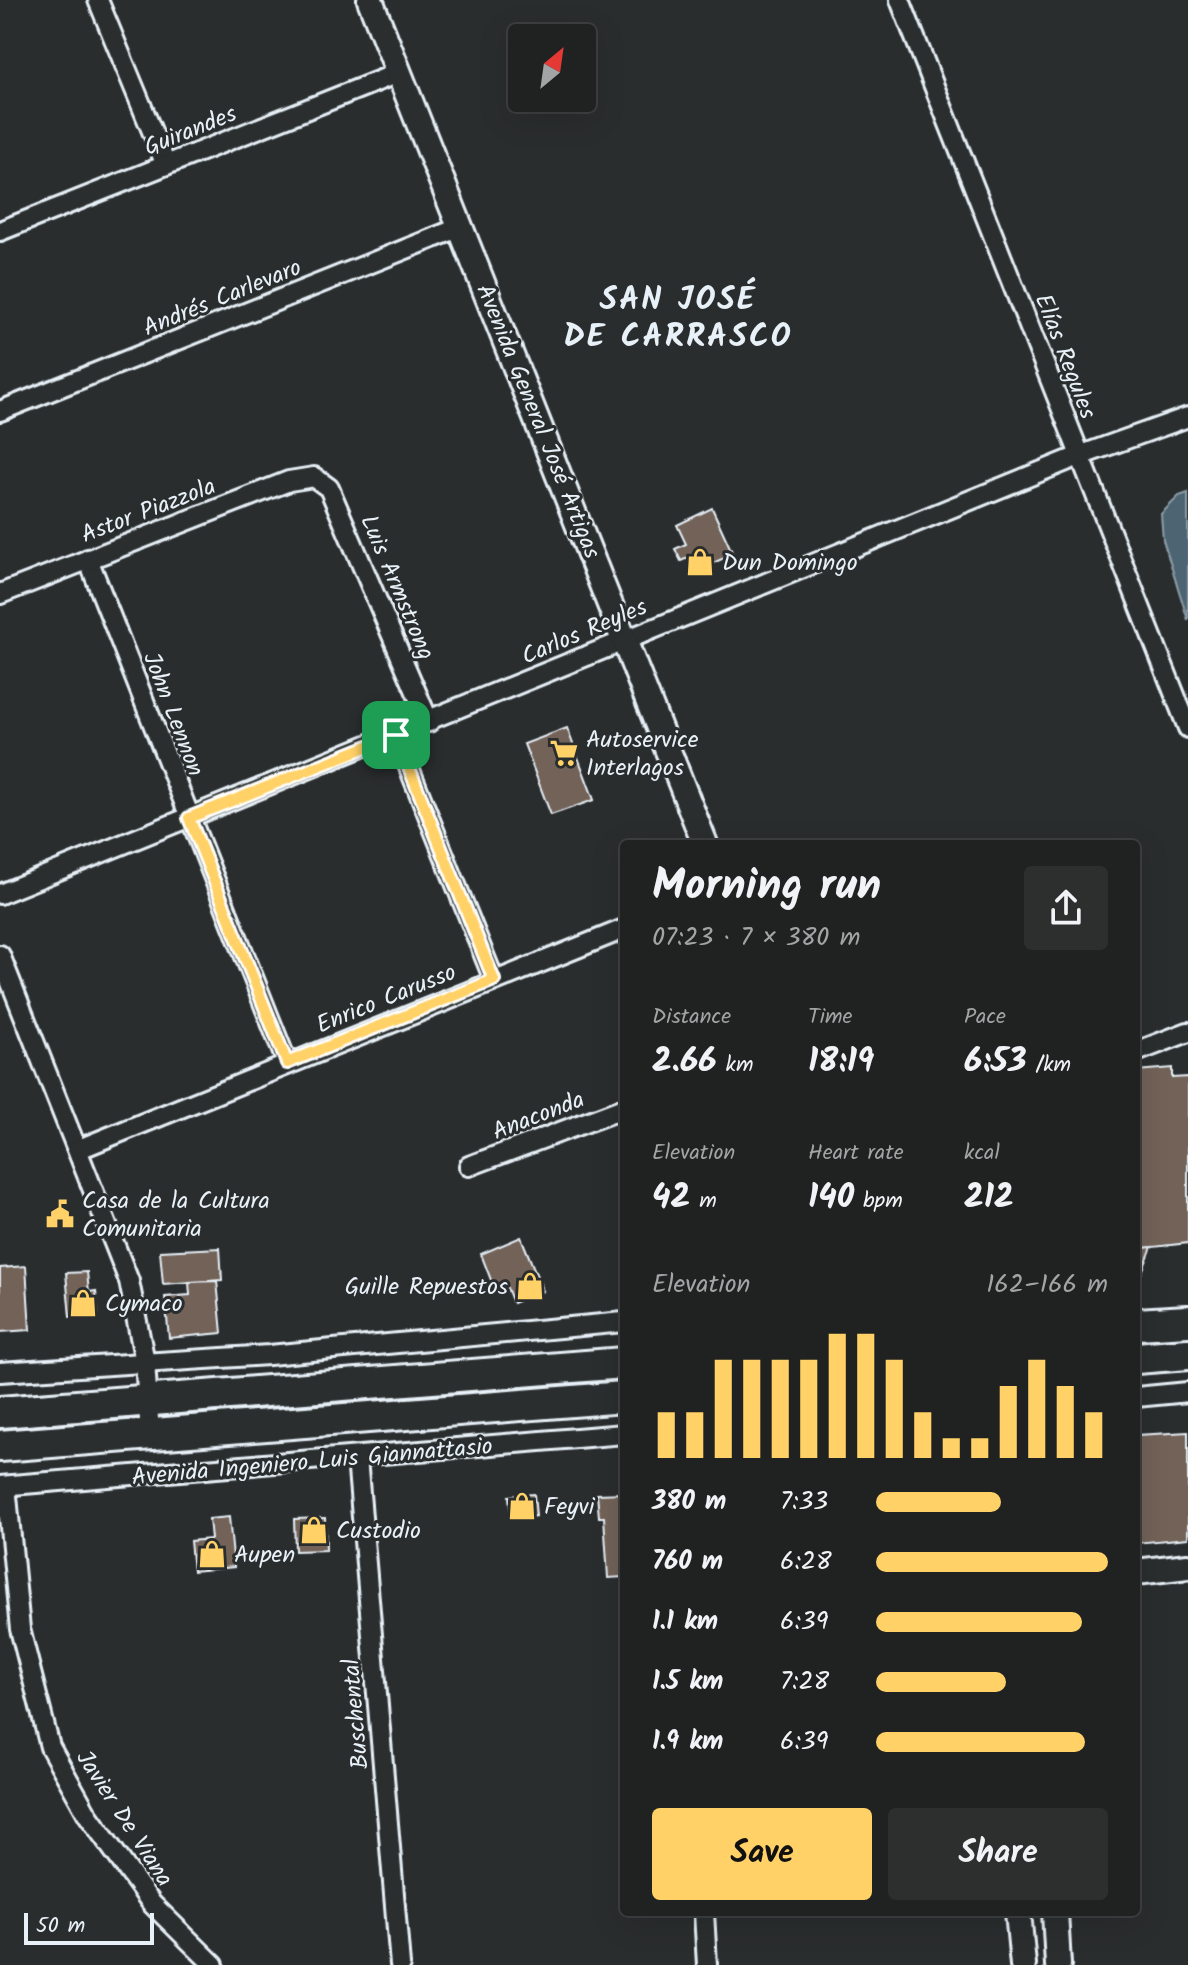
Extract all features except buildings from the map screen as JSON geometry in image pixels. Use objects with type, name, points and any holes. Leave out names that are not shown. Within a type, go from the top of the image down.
[{"type":"main road","points":[[1140,1324],[1188,1321]]},
{"type":"main road","points":[[1140,1358],[1188,1354]]},
{"type":"main road","points":[[0,1412],[620,1363]]},
{"type":"main road","name":"Avenida Ingeniero Luis Giannattasio","points":[[0,1446],[620,1397]]},
{"type":"street","points":[[98,0],[166,165]]},
{"type":"street","name":"Avenida General José Artigas","points":[[370,0],[703,840]]},
{"type":"street","name":"Elías Regules","points":[[904,1],[1079,456],[1188,728]]},
{"type":"street","name":"Guirandes","points":[[0,231],[398,73]]},
{"type":"street","name":"Andrés Carlevaro","points":[[0,411],[461,227]]},
{"type":"street","name":"Carlos Reyles","points":[[0,894],[429,722],[625,638],[1079,456],[1188,417]]},
{"type":"street","name":"Astor Piazzola","points":[[0,594],[289,481],[314,477]]},
{"type":"street","name":"Luis Armstrong","points":[[314,477],[329,488],[429,722]]},
{"type":"street","name":"John Lennon","points":[[88,559],[287,1063]]},
{"type":"street","points":[[396,735],[494,980]]},
{"type":"street","name":"Enrico Carusso","points":[[79,1149],[620,931]]},
{"type":"street","points":[[0,955],[129,1281],[145,1362],[150,1434]]},
{"type":"street","points":[[1140,1050],[1188,1032]]},
{"type":"street","name":"Anaconda","points":[[469,1166],[620,1109]]},
{"type":"street","points":[[0,1372],[269,1355],[620,1322]]},
{"type":"street","points":[[269,1355],[290,1390]]},
{"type":"street","points":[[1140,1397],[1188,1392]]},
{"type":"street","name":"Avenida Ingeniero Luis Giannattasio","points":[[3,1486],[620,1434]]},
{"type":"street","name":"Buschental","points":[[357,1458],[400,1965]]},
{"type":"street","name":"Javier De Viana","points":[[3,1486],[20,1629],[50,1747],[88,1815],[152,1904],[214,1965]]},
{"type":"street","points":[[1140,1572],[1188,1566]]},
{"type":"street","points":[[704,1916],[707,1965]]},
{"type":"street","points":[[1018,1916],[1023,1965]]},
{"type":"street","points":[[1055,1916],[1058,1965]]},
{"type":"green space","points":[[620,1372],[620,1382],[186,1416],[176,1412]]},
{"type":"water","points":[[1188,493],[1188,620],[1163,540],[1161,514],[1179,496]]},
{"type":"place","name":"Dun Domingo","points":[[700,562]]},
{"type":"place","name":"Autoservice Interlagos","points":[[564,753]]},
{"type":"place","name":"Casa de la Cultura Comunitaria","points":[[60,1214]]},
{"type":"place","name":"Guille Repuestos","points":[[530,1286]]},
{"type":"place","name":"Cymaco","points":[[83,1303]]},
{"type":"place","name":"Feyvi","points":[[522,1506]]},
{"type":"place","name":"Custodio","points":[[314,1530]]},
{"type":"place","name":"Aupen","points":[[212,1554]]},
{"type":"district","name":"SAN JOSÉ DE CARRASCO","points":[[678,316]]},
{"type":"route","points":[[396,735],[494,980],[287,1063],[189,818],[396,735]]}]
